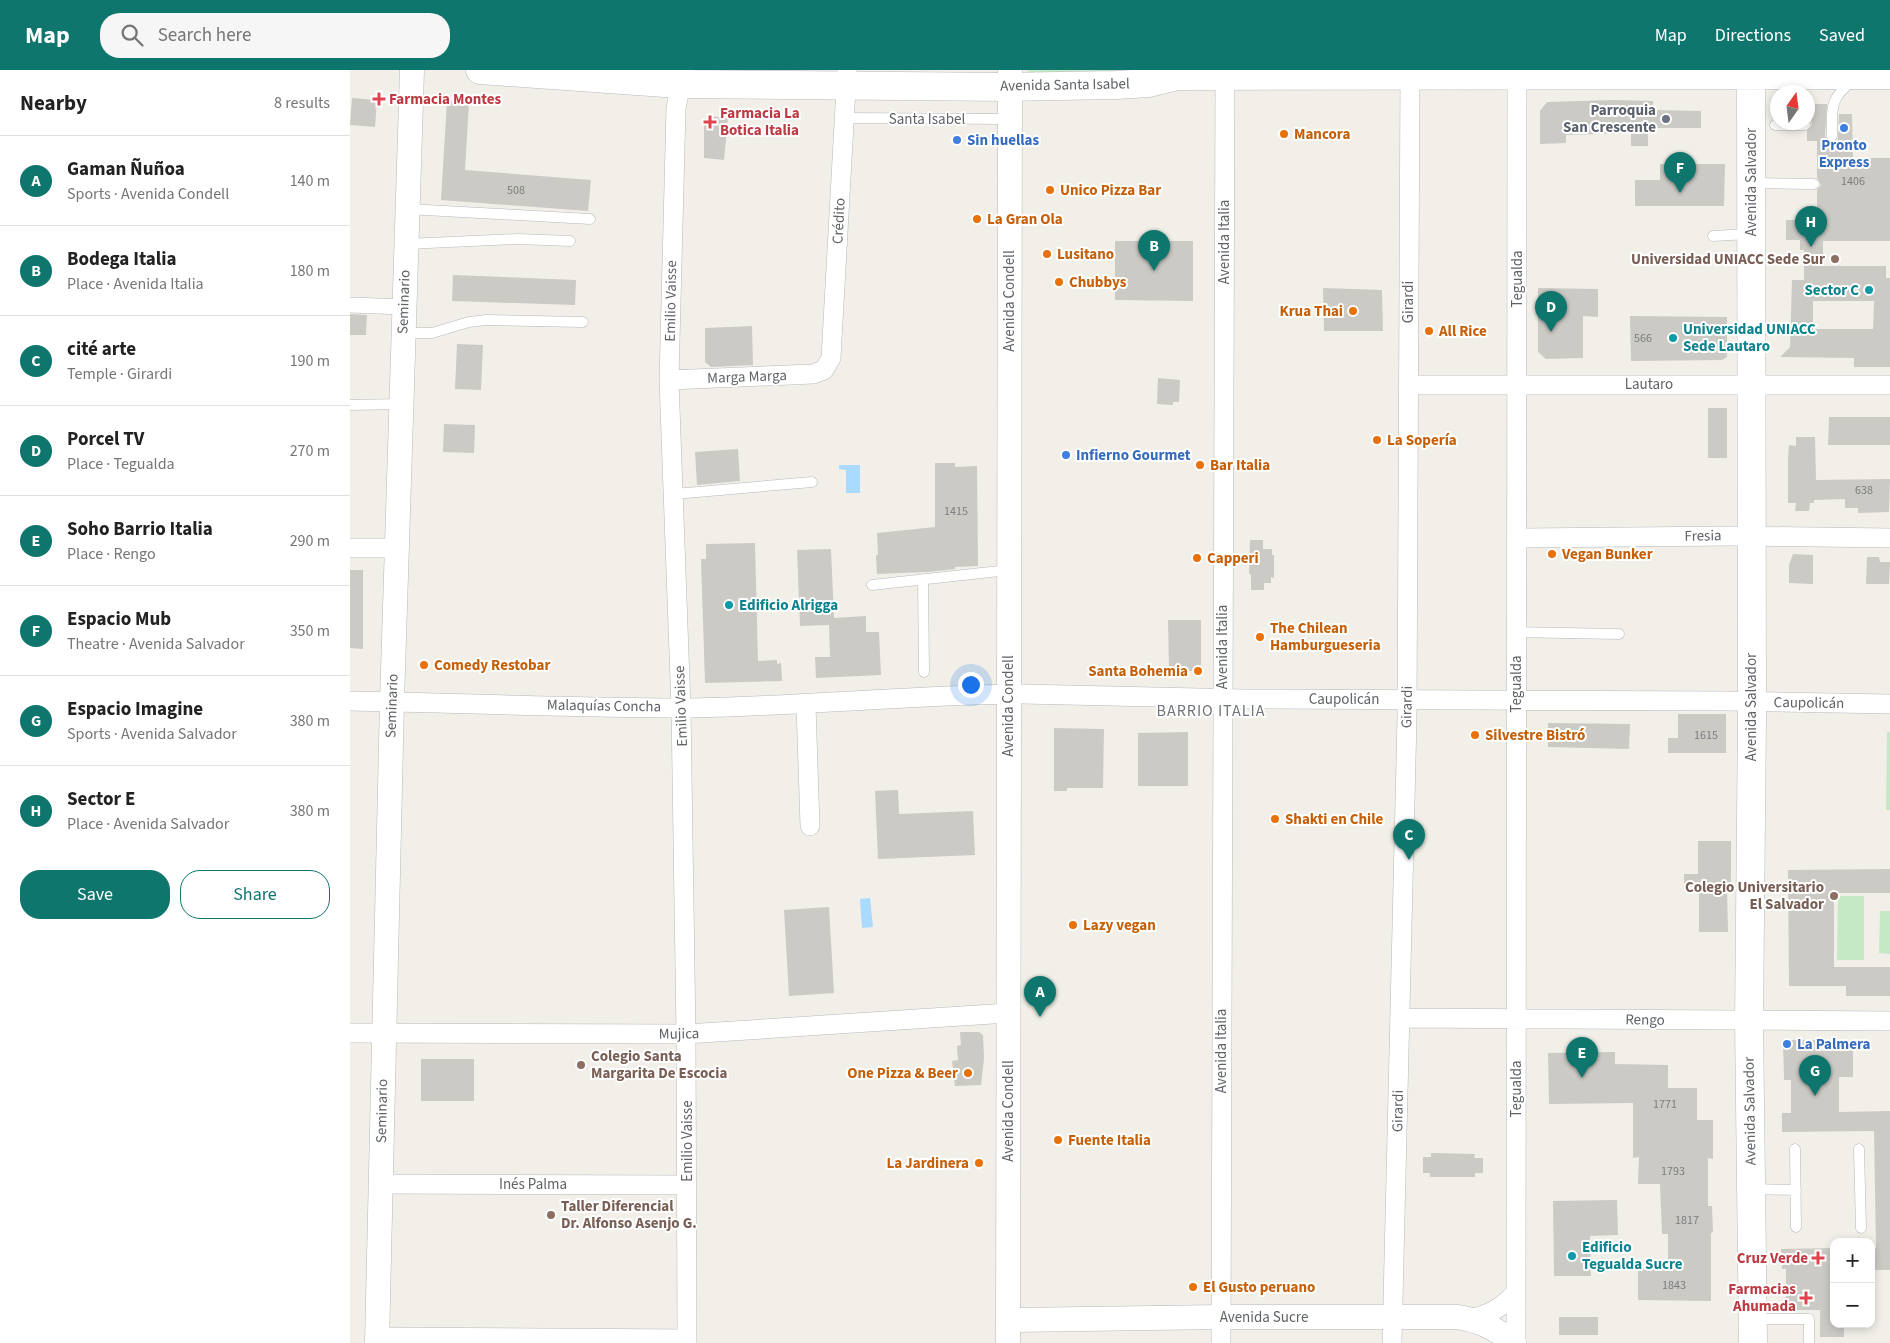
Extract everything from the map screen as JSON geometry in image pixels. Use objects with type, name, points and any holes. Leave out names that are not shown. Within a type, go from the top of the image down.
[{"type":"main road","name":"Avenida Santa Isabel","points":[[480,70],[682,77],[1009,78],[1116,85],[1149,82],[1178,76],[1225,73],[1517,75],[1751,72],[1792,81],[1857,75],[1890,75]]},
{"type":"main road","name":"Avenida Salvador","points":[[1751,72],[1768,124],[1751,183],[1752,701],[1749,1021],[1753,1331]]},
{"type":"street","name":"Seminario","points":[[377,1340],[392,702],[412,70]]},
{"type":"street","points":[[1148,70],[1178,76]]},
{"type":"street","name":"Avenida Italia","points":[[1221,1343],[1225,73]]},
{"type":"street","name":"Girardi","points":[[1392,1343],[1407,699],[1410,73]]},
{"type":"street","name":"Tegualda","points":[[1515,1343],[1517,75]]},
{"type":"street","name":"Emilio Vaisse","points":[[682,77],[676,108],[669,380],[681,708],[686,1034],[687,1341]]},
{"type":"street","name":"Crédito","points":[[824,370],[831,358],[833,344],[847,77]]},
{"type":"street","name":"Avenida Condell","points":[[1008,1343],[1009,78]]},
{"type":"street","points":[[350,305],[404,307]]},
{"type":"street","name":"Marga Marga","points":[[669,380],[798,375],[813,374],[824,370]]},
{"type":"street","name":"Lautaro","points":[[1408,385],[1890,385]]},
{"type":"street","name":"Fresia","points":[[1517,538],[1752,536],[1890,538]]},
{"type":"street","points":[[350,548],[397,548]]},
{"type":"street","name":"Caupolicán","points":[[1008,694],[1890,704]]},
{"type":"street","name":"Malaquías Concha","points":[[350,701],[681,708],[806,705],[1008,694]]},
{"type":"street","points":[[806,705],[810,826]]},
{"type":"street","name":"Mujica","points":[[350,1033],[686,1034],[1008,1013]]},
{"type":"street","name":"Rengo","points":[[1400,1018],[1890,1021]]},
{"type":"street","name":"Inés Palma","points":[[380,1184],[687,1185]]},
{"type":"street","points":[[1468,1319],[1495,1311],[1507,1303],[1516,1292]]},
{"type":"street","name":"Avenida Sucre","points":[[1008,1320],[1221,1317],[1468,1319],[1488,1325],[1515,1343]]},
{"type":"street","points":[[377,1340],[687,1341]]},
{"type":"lane","points":[[1831,129],[1833,102],[1841,90],[1857,75]]},
{"type":"lane","name":"Santa Isabel","points":[[844,118],[1009,119]]},
{"type":"lane","points":[[1751,183],[1814,184]]},
{"type":"lane","points":[[407,209],[590,219]]},
{"type":"lane","points":[[1713,236],[1752,234]]},
{"type":"lane","points":[[406,244],[518,239],[570,241]]},
{"type":"lane","points":[[403,333],[432,332],[469,322],[486,320],[584,322]]},
{"type":"lane","points":[[350,405],[401,404]]},
{"type":"lane","points":[[674,494],[812,482]]},
{"type":"lane","points":[[872,585],[1009,570]]},
{"type":"lane","points":[[923,579],[924,672]]},
{"type":"lane","points":[[1516,632],[1619,634]]},
{"type":"lane","points":[[1795,1149],[1796,1227]]},
{"type":"lane","points":[[1859,1149],[1861,1228]]},
{"type":"lane","points":[[1751,1189],[1796,1190]]},
{"type":"lane","points":[[1753,1331],[1809,1319],[1809,1343]]},
{"type":"green space","points":[[1026,70],[1115,70],[1114,74],[1031,73]]},
{"type":"green space","points":[[1887,732],[1890,732],[1890,810],[1886,810]]},
{"type":"green space","points":[[1838,896],[1864,896],[1864,960],[1837,960]]},
{"type":"green space","points":[[1880,911],[1890,911],[1890,954],[1879,953]]},
{"type":"water","points":[[839,465],[860,465],[860,493],[846,493],[846,470],[839,469]]},
{"type":"water","points":[[870,898],[873,927],[862,928],[860,899]]},
{"type":"building","points":[[352,98],[377,100],[375,127],[350,125]]},
{"type":"building","points":[[447,101],[469,102],[465,170],[591,180],[588,211],[441,200]]},
{"type":"building","points":[[1653,101],[1653,110],[1701,111],[1701,128],[1648,128],[1648,146],[1631,146],[1631,133],[1566,135],[1566,143],[1540,144],[1540,111],[1547,102]]},
{"type":"building","points":[[1815,104],[1827,104],[1825,136],[1828,142],[1833,143],[1838,139],[1839,114],[1852,114],[1853,158],[1890,158],[1890,241],[1823,241],[1823,266],[1886,266],[1886,278],[1890,278],[1890,367],[1854,367],[1854,358],[1780,357],[1790,347],[1792,280],[1804,280],[1804,250],[1800,250],[1800,240],[1786,240],[1786,220],[1808,220],[1808,211],[1817,211],[1817,190],[1821,185],[1817,178],[1817,141],[1807,141],[1807,131],[1815,130]],"holes":[[[1813,301],[1874,301],[1873,329],[1813,329]]]},
{"type":"building","points":[[708,116],[728,118],[724,160],[704,158],[704,122]]},
{"type":"building","points":[[1660,164],[1725,164],[1724,206],[1635,206],[1635,180],[1660,180]]},
{"type":"building","points":[[1115,241],[1193,241],[1193,301],[1115,300]]},
{"type":"building","points":[[453,275],[576,280],[575,305],[452,301]]},
{"type":"building","name":"Krua Thai","points":[[1323,288],[1382,290],[1383,331],[1324,331]]},
{"type":"building","points":[[1538,288],[1598,289],[1598,317],[1583,316],[1583,358],[1546,359],[1538,352]]},
{"type":"building","points":[[350,314],[367,315],[366,335],[350,335]]},
{"type":"building","points":[[1630,316],[1727,317],[1727,357],[1722,360],[1631,361]]},
{"type":"building","points":[[752,326],[753,365],[711,367],[705,362],[705,328]]},
{"type":"building","points":[[457,344],[483,345],[481,390],[455,389]]},
{"type":"building","points":[[1158,378],[1180,380],[1179,402],[1173,402],[1173,405],[1157,404]]},
{"type":"building","points":[[1708,408],[1727,408],[1727,458],[1708,458]]},
{"type":"building","points":[[1829,417],[1890,417],[1890,445],[1828,445]]},
{"type":"building","points":[[444,424],[475,425],[474,453],[443,452]]},
{"type":"building","points":[[1796,437],[1815,437],[1816,480],[1890,479],[1889,512],[1858,513],[1858,508],[1845,508],[1845,499],[1814,500],[1814,503],[1810,503],[1809,511],[1795,511],[1796,503],[1788,503],[1788,459],[1789,445],[1796,446]]},
{"type":"building","points":[[738,449],[740,481],[697,485],[695,452]]},
{"type":"building","points":[[935,463],[955,463],[955,467],[977,466],[978,566],[955,567],[955,569],[928,572],[877,574],[877,533],[935,527]]},
{"type":"building","points":[[1250,540],[1263,540],[1263,549],[1272,549],[1272,555],[1274,555],[1274,578],[1271,577],[1271,583],[1264,583],[1264,590],[1251,590],[1251,575],[1249,573]]},
{"type":"building","name":"Edificio Alrigga","points":[[755,543],[758,661],[777,660],[777,664],[781,663],[782,681],[705,683],[701,559],[706,559],[706,544]]},
{"type":"building","points":[[831,549],[834,618],[866,616],[866,632],[879,632],[881,675],[816,678],[815,657],[830,657],[829,625],[800,626],[797,550]]},
{"type":"building","points":[[1793,554],[1813,555],[1813,584],[1789,583],[1789,565]]},
{"type":"building","points":[[1867,557],[1879,557],[1880,562],[1890,562],[1889,584],[1866,584]]},
{"type":"building","points":[[350,570],[363,570],[363,649],[350,648]]},
{"type":"building","points":[[1168,620],[1201,620],[1201,665],[1196,671],[1169,671]]},
{"type":"building","points":[[1678,714],[1726,714],[1726,753],[1668,753],[1668,738],[1678,738]]},
{"type":"building","points":[[1548,723],[1630,724],[1629,749],[1548,747]]},
{"type":"building","points":[[1054,728],[1104,729],[1103,788],[1067,788],[1067,791],[1054,791]]},
{"type":"building","points":[[1188,732],[1188,786],[1138,786],[1138,733]]},
{"type":"building","points":[[898,790],[899,814],[973,811],[975,855],[878,859],[875,791]]},
{"type":"building","points":[[1698,841],[1731,841],[1731,887],[1727,887],[1728,932],[1699,932],[1699,887],[1684,887],[1684,874],[1698,874]]},
{"type":"building","points":[[1890,869],[1890,893],[1834,893],[1834,967],[1890,967],[1890,996],[1846,996],[1846,986],[1789,986],[1788,870]]},
{"type":"building","points":[[829,907],[834,993],[789,996],[784,910]]},
{"type":"building","points":[[960,1032],[979,1032],[983,1035],[984,1058],[981,1085],[955,1086],[952,1061],[958,1060],[957,1046],[961,1045]]},
{"type":"building","points":[[1783,1040],[1818,1040],[1818,1051],[1853,1050],[1853,1077],[1839,1077],[1839,1112],[1890,1111],[1890,1270],[1875,1270],[1874,1131],[1782,1132],[1782,1113],[1791,1113],[1791,1080],[1784,1080]]},
{"type":"building","points":[[1615,1052],[1615,1064],[1668,1065],[1668,1088],[1697,1088],[1697,1120],[1713,1120],[1713,1159],[1708,1158],[1708,1206],[1712,1206],[1713,1232],[1711,1233],[1711,1301],[1638,1300],[1638,1268],[1668,1269],[1668,1234],[1662,1234],[1660,1184],[1638,1184],[1639,1157],[1633,1158],[1633,1103],[1549,1104],[1548,1053]]},
{"type":"building","points":[[421,1059],[474,1059],[474,1101],[421,1101]]},
{"type":"building","points":[[1431,1153],[1475,1154],[1474,1158],[1483,1158],[1483,1173],[1475,1173],[1475,1177],[1430,1177],[1430,1173],[1423,1173],[1423,1157],[1431,1157]]},
{"type":"building","name":"Edificio Tegualda Sucre","points":[[1617,1200],[1618,1235],[1590,1236],[1591,1276],[1554,1276],[1553,1201]]},
{"type":"building","points":[[1830,1248],[1830,1328],[1844,1328],[1844,1337],[1820,1337],[1820,1310],[1786,1310],[1786,1269],[1782,1269],[1781,1249]]},
{"type":"building","points":[[1559,1317],[1598,1317],[1598,1335],[1559,1335]]},
{"type":"place","name":"Farmacia Montes","points":[[379,99]]},
{"type":"place","name":"Parroquia San Crescente","points":[[1666,119]]},
{"type":"place","name":"Farmacia La Botica Italia","points":[[710,122]]},
{"type":"place","name":"Pronto Express","points":[[1844,128]]},
{"type":"place","name":"Mancora","points":[[1284,134]]},
{"type":"place","name":"Sin huellas","points":[[957,140]]},
{"type":"place","name":"Unico Pizza Bar","points":[[1050,190]]},
{"type":"place","name":"Espacio Mub","points":[[1680,193]]},
{"type":"place","name":"La Gran Ola","points":[[977,219]]},
{"type":"place","name":"Sector E","points":[[1811,247]]},
{"type":"place","name":"Lusitano","points":[[1047,254]]},
{"type":"place","name":"Universidad UNIACC Sede Sur","points":[[1835,259]]},
{"type":"place","name":"Bodega Italia","points":[[1154,271]]},
{"type":"place","name":"Chubbys","points":[[1059,282]]},
{"type":"place","name":"Sector C","points":[[1869,290]]},
{"type":"place","name":"Krua Thai","points":[[1353,311]]},
{"type":"place","name":"All Rice","points":[[1429,331]]},
{"type":"place","name":"Porcel TV","points":[[1551,332]]},
{"type":"place","name":"Universidad UNIACC Sede Lautaro","points":[[1673,338]]},
{"type":"place","name":"La Sopería","points":[[1377,440]]},
{"type":"place","name":"Infierno Gourmet","points":[[1066,455]]},
{"type":"place","name":"Bar Italia","points":[[1200,465]]},
{"type":"place","name":"Vegan Bunker","points":[[1552,554]]},
{"type":"place","name":"Capperi","points":[[1197,558]]},
{"type":"place","name":"Edificio Alrigga","points":[[729,605]]},
{"type":"place","name":"The Chilean Hamburgueseria","points":[[1260,637]]},
{"type":"place","name":"Comedy Restobar","points":[[424,665]]},
{"type":"place","name":"Santa Bohemia","points":[[1198,671]]},
{"type":"place","name":"Silvestre Bistró","points":[[1475,735]]},
{"type":"place","name":"Shakti en Chile","points":[[1275,819]]},
{"type":"place","name":"cité arte","points":[[1409,860]]},
{"type":"place","name":"Colegio Universitario El Salvador","points":[[1834,896]]},
{"type":"place","name":"Lazy vegan","points":[[1073,925]]},
{"type":"place","name":"Gaman Ñuñoa","points":[[1040,1017]]},
{"type":"place","name":"La Palmera","points":[[1787,1044]]},
{"type":"place","name":"Colegio Santa Margarita De Escocia","points":[[581,1065]]},
{"type":"place","name":"One Pizza & Beer","points":[[968,1073]]},
{"type":"place","name":"Soho Barrio Italia","points":[[1582,1078]]},
{"type":"place","name":"Espacio Imagine","points":[[1815,1096]]},
{"type":"place","name":"Fuente Italia","points":[[1058,1140]]},
{"type":"place","name":"La Jardinera","points":[[979,1163]]},
{"type":"place","name":"Taller Diferencial Dr. Alfonso Asenjo G.","points":[[551,1215]]},
{"type":"place","name":"Edificio Tegualda Sucre","points":[[1572,1256]]},
{"type":"place","name":"Cruz Verde","points":[[1818,1258]]},
{"type":"place","name":"El Gusto peruano","points":[[1193,1287]]},
{"type":"place","name":"Farmacias Ahumada","points":[[1806,1298]]},
{"type":"district","name":"BARRIO ITALIA","points":[[1211,711]]}]
